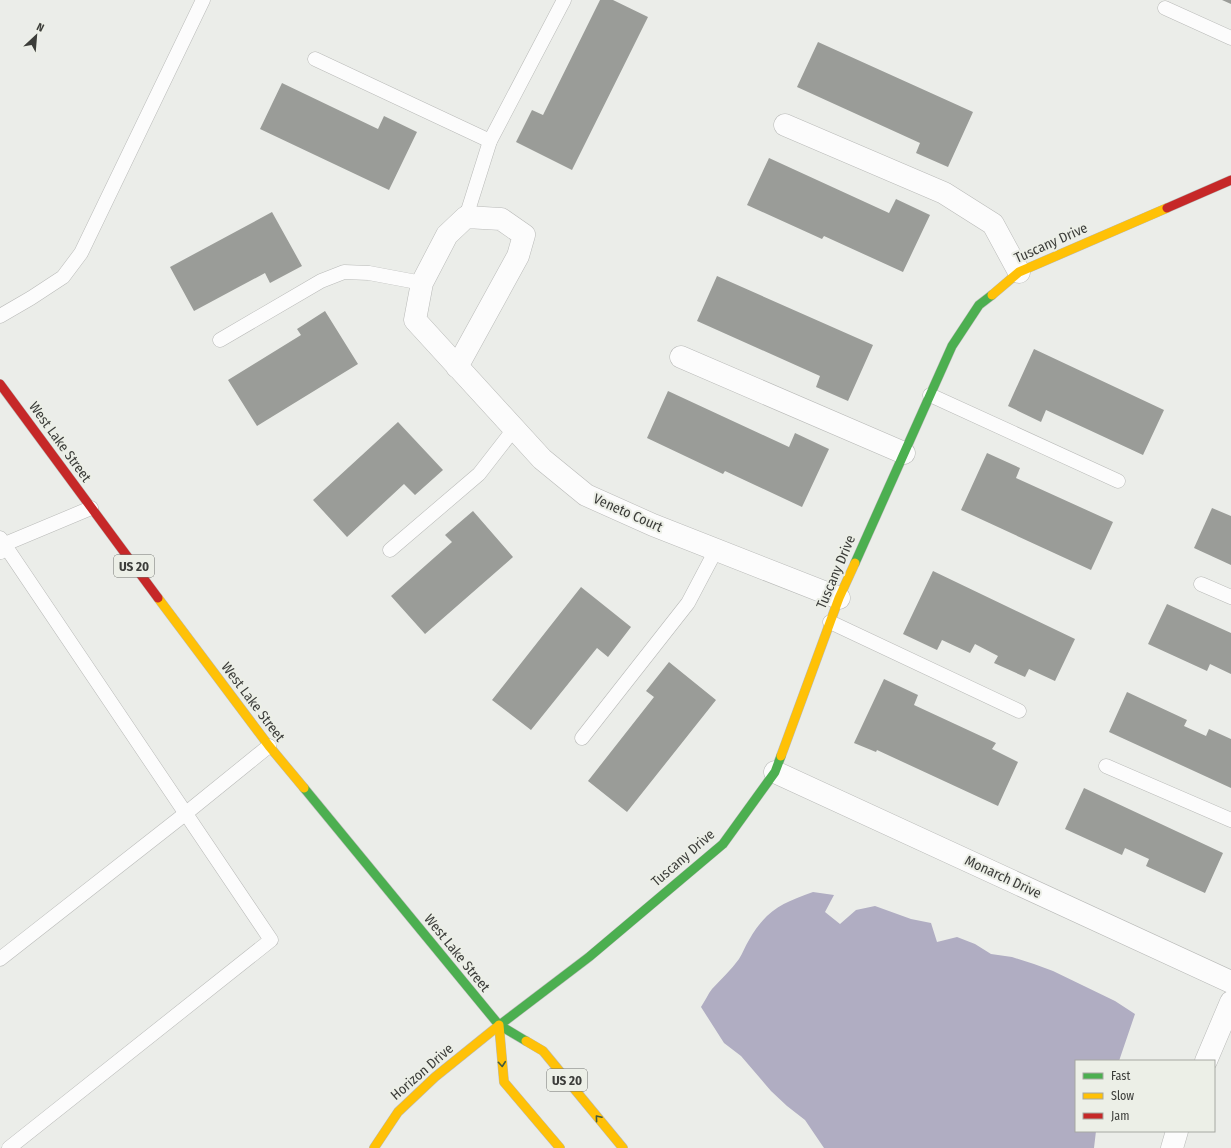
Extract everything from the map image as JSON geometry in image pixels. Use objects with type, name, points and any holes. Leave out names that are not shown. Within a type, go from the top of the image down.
[{"type":"main road","name":"Tuscany Drive","points":[[498,1025],[589,957],[723,844],[775,772],[839,598],[952,346],[979,305],[1019,272],[1231,180]]},
{"type":"main road","name":"West Lake Street","points":[[0,384],[269,746],[498,1025],[543,1052],[623,1148]]},
{"type":"main road","name":"Horizon Drive","points":[[374,1148],[398,1112],[435,1077],[498,1025]]},
{"type":"main road","points":[[498,1025],[504,1082],[560,1148]]},
{"type":"street","points":[[785,125],[944,193],[993,224],[1019,272]]},
{"type":"street","points":[[457,367],[518,256],[524,236],[501,219],[466,217]]},
{"type":"street","name":"Veneto Court","points":[[466,217],[447,235],[422,283],[415,320],[542,459],[586,495],[652,525],[839,598]]},
{"type":"street","points":[[681,357],[904,453]]},
{"type":"street","name":"Monarch Drive","points":[[775,772],[1231,982]]},
{"type":"street","points":[[1206,1060],[1231,1002]]},
{"type":"street","points":[[1172,1148],[1176,1132]]},
{"type":"lane","points":[[0,316],[63,277],[81,253],[203,0]]},
{"type":"lane","points":[[466,217],[490,141],[564,0]]},
{"type":"lane","points":[[1165,8],[1231,38]]},
{"type":"lane","points":[[315,59],[490,141]]},
{"type":"lane","points":[[220,340],[321,281],[344,272],[369,273],[422,283]]},
{"type":"lane","points":[[930,395],[1118,481]]},
{"type":"lane","points":[[390,550],[479,474],[514,429]]},
{"type":"lane","points":[[9,1148],[271,940],[2,545],[91,508]]},
{"type":"lane","points":[[582,738],[688,603],[716,550]]},
{"type":"lane","points":[[1201,584],[1231,597]]},
{"type":"lane","points":[[830,622],[1020,711]]},
{"type":"lane","points":[[0,959],[269,746]]},
{"type":"lane","points":[[1106,766],[1231,820]]},
{"type":"shaded area","points":[[813,892],[834,895],[825,912],[840,924],[856,910],[875,906],[911,919],[931,923],[937,942],[957,937],[975,944],[991,954],[1012,957],[1034,964],[1053,971],[1115,1001],[1135,1014],[1119,1060],[1075,1060],[1075,1132],[1096,1132],[1094,1148],[824,1148],[805,1120],[771,1091],[741,1056],[724,1043],[701,1007],[712,989],[739,959],[755,930],[762,921],[776,909],[792,900]]},
{"type":"building","points":[[600,0],[613,0],[648,17],[572,170],[516,142],[532,110],[543,115]]},
{"type":"building","points":[[1222,0],[1231,0],[1231,4]]},
{"type":"building","points":[[818,42],[973,112],[948,167],[916,153],[920,143],[797,87]]},
{"type":"building","points":[[282,83],[378,129],[384,116],[417,132],[389,190],[260,129]]},
{"type":"building","points":[[769,158],[889,213],[896,199],[930,215],[903,272],[824,236],[822,239],[747,205]]},
{"type":"building","points":[[272,212],[302,266],[270,283],[265,273],[194,311],[170,267]]},
{"type":"building","points":[[717,276],[873,345],[848,401],[816,387],[820,376],[697,321]]},
{"type":"building","points":[[325,311],[358,364],[257,426],[228,380],[301,335],[297,329]]},
{"type":"building","points":[[1034,349],[1164,410],[1143,455],[1046,410],[1041,422],[1008,406]]},
{"type":"building","points":[[668,391],[789,447],[795,433],[829,449],[802,507],[725,471],[723,474],[647,438]]},
{"type":"building","points":[[398,422],[443,470],[415,495],[404,484],[347,537],[313,500]]},
{"type":"building","points":[[987,453],[1020,468],[1016,478],[1113,522],[1091,570],[961,510]]},
{"type":"building","points":[[1212,508],[1231,516],[1231,565],[1194,548]]},
{"type":"building","points":[[473,511],[513,557],[425,634],[391,596],[452,542],[445,535]]},
{"type":"building","points":[[933,571],[1075,639],[1055,681],[1029,669],[1025,677],[994,663],[998,656],[975,644],[970,653],[942,640],[937,650],[903,634]]},
{"type":"building","points":[[581,587],[631,627],[608,657],[597,648],[531,730],[492,700]]},
{"type":"building","points":[[1167,604],[1231,633],[1231,674],[1210,664],[1207,671],[1148,644]]},
{"type":"building","points":[[669,662],[716,700],[627,812],[588,781],[654,697],[646,691]]},
{"type":"building","points":[[884,679],[918,695],[914,705],[996,743],[992,749],[1018,762],[998,806],[877,750],[876,752],[854,743]]},
{"type":"building","points":[[1127,692],[1187,720],[1184,726],[1206,736],[1209,729],[1231,739],[1231,788],[1109,732]]},
{"type":"building","points":[[1084,788],[1223,853],[1205,893],[1146,866],[1149,859],[1125,848],[1122,855],[1065,829]]},
{"type":"traffic: fast","points":[[855,563],[952,346],[979,305],[992,295]]},
{"type":"traffic: fast","points":[[497,1027],[589,957],[723,844],[775,772],[781,756]]},
{"type":"traffic: fast","points":[[304,788],[499,1025],[526,1041]]},
{"type":"traffic: slow","points":[[992,295],[1019,272],[1167,208]]},
{"type":"traffic: slow","points":[[781,756],[839,598],[855,563]]},
{"type":"traffic: slow","points":[[158,598],[269,746],[304,788]]},
{"type":"traffic: slow","points":[[499,1025],[504,1082],[560,1148]]},
{"type":"traffic: slow","points":[[374,1148],[398,1112],[435,1077],[497,1027]]},
{"type":"traffic: slow","points":[[526,1041],[543,1051],[623,1148]]},
{"type":"traffic: jam","points":[[1167,208],[1231,180]]},
{"type":"traffic: jam","points":[[0,384],[158,598]]}]
